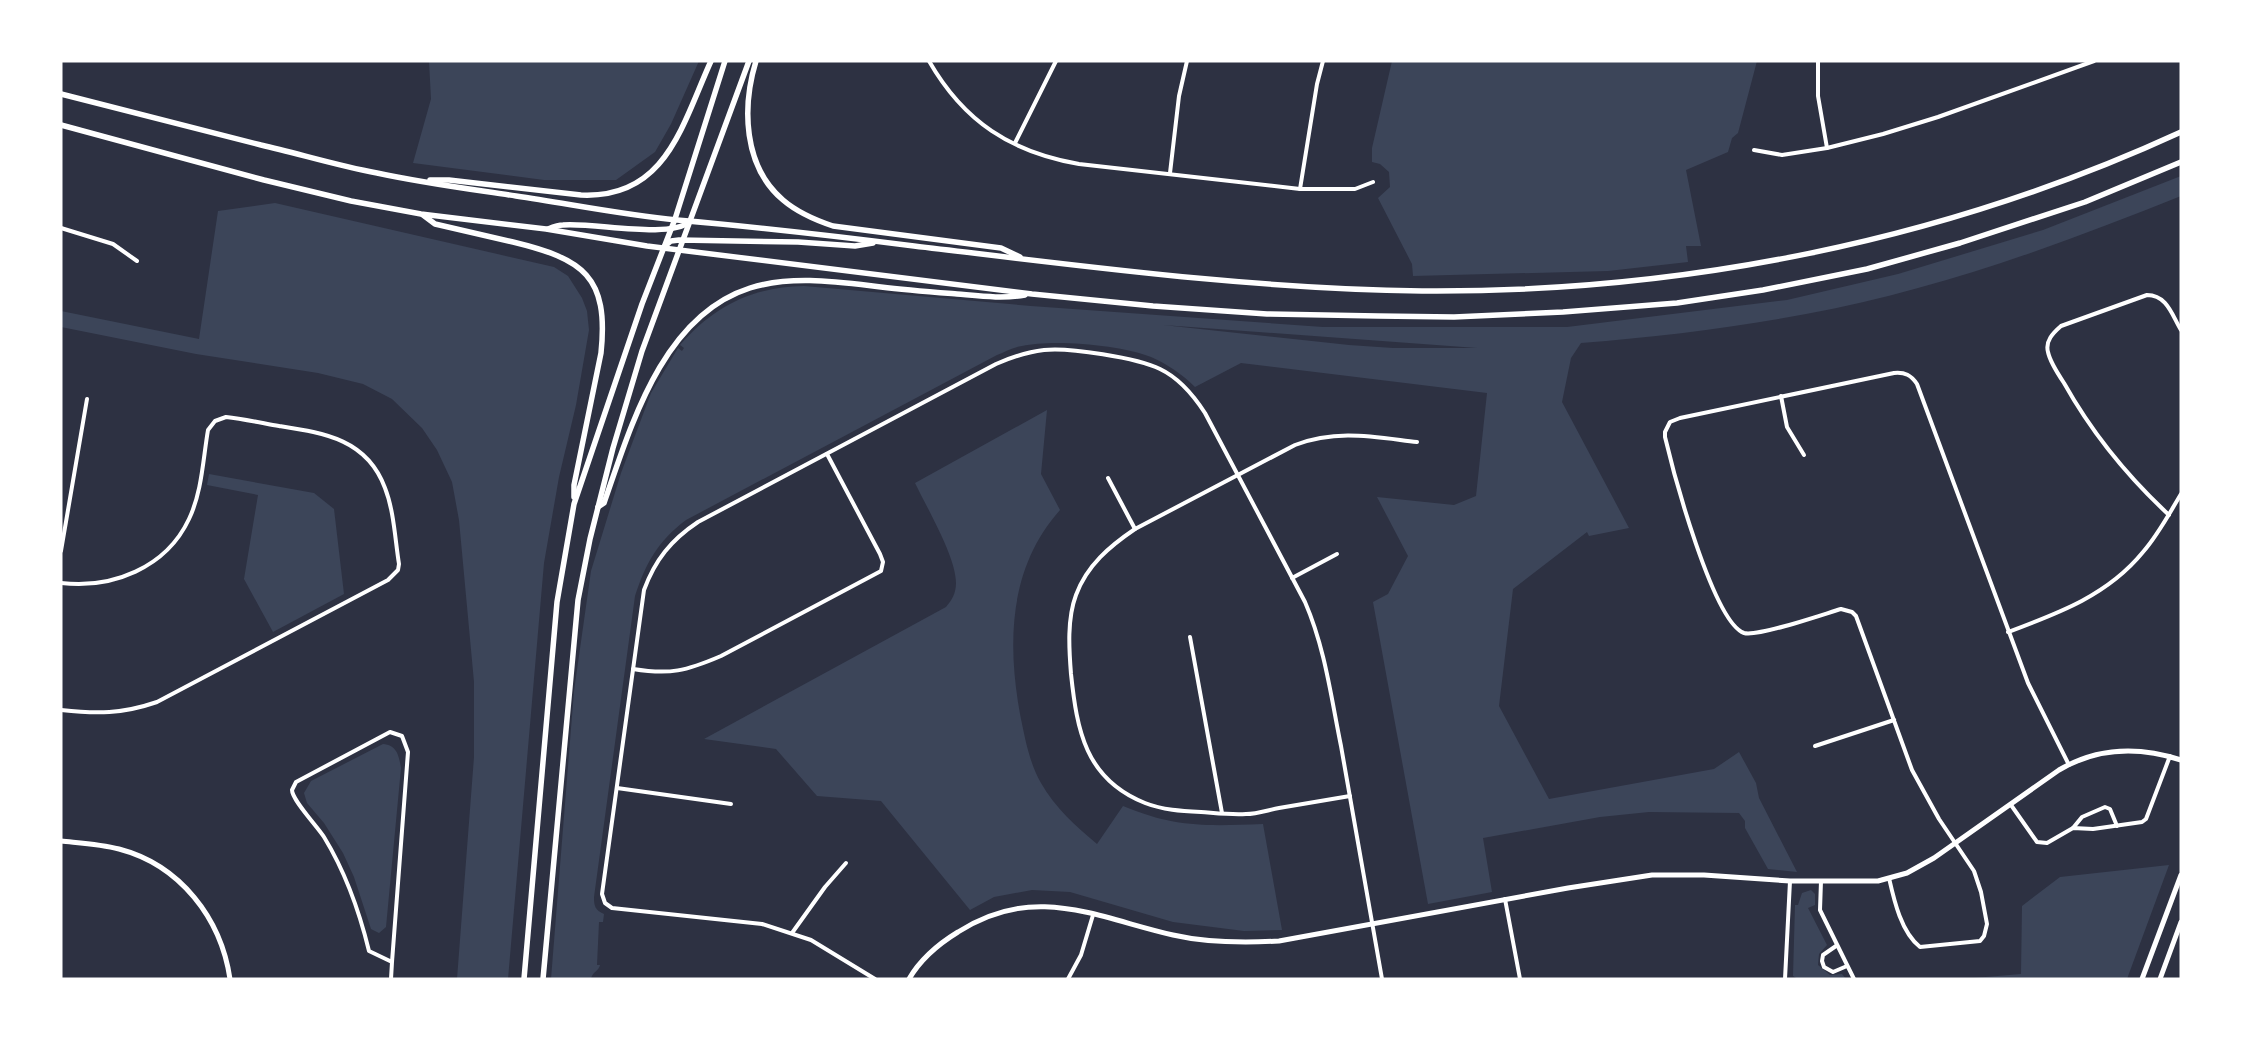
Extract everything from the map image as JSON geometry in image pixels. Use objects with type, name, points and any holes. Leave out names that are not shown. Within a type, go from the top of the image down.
[{"type":"main road","points":[[414,180],[449,180],[602,196],[621,192],[637,184],[653,172],[666,155],[676,138],[711,61]]},
{"type":"main road","points":[[524,979],[557,602],[574,504],[622,359],[671,228],[725,61]]},
{"type":"main road","points":[[543,979],[578,600],[598,508],[613,448],[642,351],[750,61]]},
{"type":"main road","points":[[756,61],[748,97],[748,133],[761,171],[782,199],[809,216],[833,226],[887,235],[1001,248],[1024,259]]},
{"type":"main road","points":[[61,94],[369,172],[674,219],[1138,272],[1312,286],[1421,291],[1533,288],[1615,283],[1704,272],[1819,251],[1947,220],[2012,200],[2091,171],[2181,132]]},
{"type":"main road","points":[[61,125],[264,180],[351,201],[421,214],[546,229],[664,248],[1032,294],[1154,306],[1267,314],[1378,316],[1454,316],[1563,312],[1677,302],[1763,290],[1867,269],[1942,248],[2086,202],[2181,162]]},
{"type":"main road","points":[[421,214],[434,224],[540,249],[562,257],[575,264],[588,277],[597,293],[604,331],[574,485],[574,504]]},
{"type":"main road","points":[[546,229],[563,225],[651,229],[671,228],[683,227],[691,220]]},
{"type":"main road","points":[[664,248],[671,242],[684,240],[798,242],[854,246],[880,242]]},
{"type":"main road","points":[[598,508],[604,503],[626,441],[650,383],[669,352],[696,321],[726,299],[749,289],[796,281],[826,281],[904,290],[1007,298],[1032,294]]},
{"type":"street","points":[[929,61],[956,101],[975,120],[995,134],[1048,158],[1079,164],[1300,189],[1355,189],[1373,182]]},
{"type":"street","points":[[1016,143],[1056,61]]},
{"type":"street","points":[[1170,173],[1178,96],[1187,61]]},
{"type":"street","points":[[1300,189],[1317,84],[1323,61]]},
{"type":"street","points":[[1818,61],[1818,96],[1827,148]]},
{"type":"street","points":[[1754,150],[1782,155],[1827,148],[1883,134],[1938,117],[2094,61]]},
{"type":"street","points":[[61,228],[113,244],[137,261]]},
{"type":"street","points":[[2169,515],[2126,472],[2087,422],[2048,352],[2048,344],[2050,336],[2061,326],[2147,295],[2159,297],[2165,302],[2181,330]]},
{"type":"street","points":[[875,979],[811,940],[762,924],[607,906],[602,894],[644,590],[656,562],[665,549],[698,522],[1004,360],[1045,350],[1062,350],[1132,359],[1159,368],[1177,380],[1197,401],[1205,413],[1316,627],[1323,654],[1350,796],[1382,979]]},
{"type":"street","points":[[1889,878],[1894,900],[1905,925],[1914,942],[1920,947],[1980,941],[1984,936],[1988,924],[1982,892],[1974,871],[1939,819],[1912,770],[1860,622],[1852,612],[1841,609],[1758,632],[1744,632],[1737,627],[1725,610],[1693,538],[1676,486],[1665,437],[1665,432],[1670,422],[1675,419],[1894,373],[1901,372],[1913,378],[1917,384],[2028,683],[2069,765]]},
{"type":"street","points":[[1781,396],[1787,427],[1804,455]]},
{"type":"street","points":[[61,551],[87,399]]},
{"type":"street","points":[[61,583],[96,584],[114,581],[133,573],[149,563],[171,545],[189,519],[197,497],[208,430],[215,421],[226,417],[327,434],[345,441],[357,450],[378,473],[386,489],[399,564],[398,570],[388,580],[157,702],[124,712],[94,713],[61,710]]},
{"type":"street","points":[[1350,796],[1246,814],[1222,813],[1164,809],[1134,798],[1115,785],[1099,768],[1080,734],[1069,646],[1076,595],[1095,562],[1117,541],[1135,529],[1295,444],[1327,436],[1359,435],[1417,442]]},
{"type":"street","points":[[632,669],[666,673],[698,666],[721,656],[881,571],[883,562],[880,554],[827,454]]},
{"type":"street","points":[[1108,478],[1135,529]]},
{"type":"street","points":[[2008,632],[2071,608],[2119,577],[2143,553],[2181,494]]},
{"type":"street","points":[[1292,578],[1337,554]]},
{"type":"street","points":[[1190,637],[1222,813]]},
{"type":"street","points":[[1815,746],[1894,720]]},
{"type":"street","points":[[391,979],[408,752],[402,736],[390,732],[296,782],[292,794],[295,801],[313,820],[335,856],[350,886],[369,951],[392,962]]},
{"type":"street","points":[[909,979],[930,954],[949,937],[970,924],[996,913],[1022,908],[1047,906],[1069,908],[1175,936],[1226,942],[1279,941],[1505,899],[1652,875],[1704,875],[1790,881],[1878,881],[1922,865],[2069,765],[2095,754],[2119,750],[2153,752],[2181,760]]},
{"type":"street","points":[[2072,828],[2094,829],[2145,820],[2170,756]]},
{"type":"street","points":[[617,788],[732,804]]},
{"type":"street","points":[[2011,805],[2040,843],[2047,843],[2072,828],[2082,817],[2105,807],[2110,809],[2117,826]]},
{"type":"street","points":[[61,841],[107,847],[131,853],[154,864],[176,879],[195,898],[210,919],[222,943],[230,979]]},
{"type":"street","points":[[792,933],[846,863]]},
{"type":"street","points":[[2142,979],[2181,875]]},
{"type":"street","points":[[1785,979],[1790,881]]},
{"type":"street","points":[[1821,881],[1820,910],[1836,946],[1854,979]]},
{"type":"street","points":[[1505,899],[1520,979]]},
{"type":"street","points":[[1068,979],[1081,956],[1093,915]]},
{"type":"street","points":[[2160,979],[2181,922]]},
{"type":"street","points":[[1836,946],[1823,955],[1824,967],[1833,972],[1847,966]]},
{"type":"shaded area","points":[[429,61],[699,61],[671,124],[655,152],[616,180],[544,180],[413,163],[431,99]]},
{"type":"shaded area","points":[[1392,61],[1757,61],[1738,133],[1732,138],[1728,152],[1686,170],[1701,246],[1686,246],[1688,262],[1608,271],[1413,276],[1412,264],[1378,198],[1390,187],[1389,172],[1380,164],[1372,162],[1372,148]]},
{"type":"shaded area","points":[[2181,176],[2181,196],[2043,249],[1950,279],[1854,304],[1750,324],[1694,332],[1581,343],[1571,358],[1562,402],[1629,528],[1589,536],[1587,532],[1513,589],[1499,706],[1549,799],[1714,769],[1739,752],[1756,783],[1759,798],[1797,872],[1768,869],[1745,828],[1745,821],[1739,813],[1649,812],[1600,817],[1483,838],[1492,892],[1428,904],[1373,602],[1388,594],[1408,556],[1377,497],[1454,505],[1476,496],[1487,393],[1241,363],[1195,387],[1169,366],[1138,353],[1087,344],[1035,344],[1015,347],[997,355],[686,520],[660,545],[648,563],[635,596],[594,897],[596,907],[604,914],[603,922],[599,922],[597,965],[600,965],[591,979],[551,979],[574,691],[591,571],[621,473],[651,393],[678,348],[682,351],[684,348],[680,345],[706,319],[735,301],[767,290],[804,286],[1031,306],[1323,327],[1567,327],[1787,300],[1898,274],[2043,230]],"holes":[[[1163,325],[1477,348],[1393,348],[1349,345]]]},
{"type":"shaded area","points":[[275,203],[554,267],[568,276],[582,298],[587,311],[589,330],[576,405],[559,477],[544,563],[508,979],[457,979],[474,757],[474,682],[459,520],[452,482],[437,450],[422,428],[392,399],[363,384],[318,373],[196,354],[61,327],[61,311],[199,339],[218,211]]},
{"type":"shaded area","points":[[1047,410],[1041,474],[1060,510],[1043,532],[1030,556],[1016,606],[1013,633],[1016,687],[1020,714],[1033,767],[1059,809],[1097,844],[1123,806],[1176,822],[1208,825],[1263,824],[1282,930],[1244,931],[1173,922],[1070,892],[1032,890],[994,897],[970,910],[881,801],[817,796],[776,749],[704,739],[946,607],[952,599],[955,590],[955,572],[946,547],[915,483]]},
{"type":"shaded area","points":[[209,474],[314,493],[334,509],[344,594],[273,632],[244,579],[258,495],[207,485]]},
{"type":"shaded area","points":[[383,744],[394,749],[398,755],[401,768],[386,927],[379,933],[371,929],[354,877],[343,853],[324,823],[307,803],[304,793],[311,781]]},
{"type":"shaded area","points":[[2169,865],[2127,979],[1962,979],[2021,974],[2022,906],[2060,877]]},
{"type":"shaded area","points":[[1811,890],[1815,894],[1815,905],[1808,908],[1827,945],[1819,954],[1818,965],[1830,975],[1842,974],[1846,979],[1798,979],[1793,976],[1795,905],[1798,905],[1802,893]]}]
